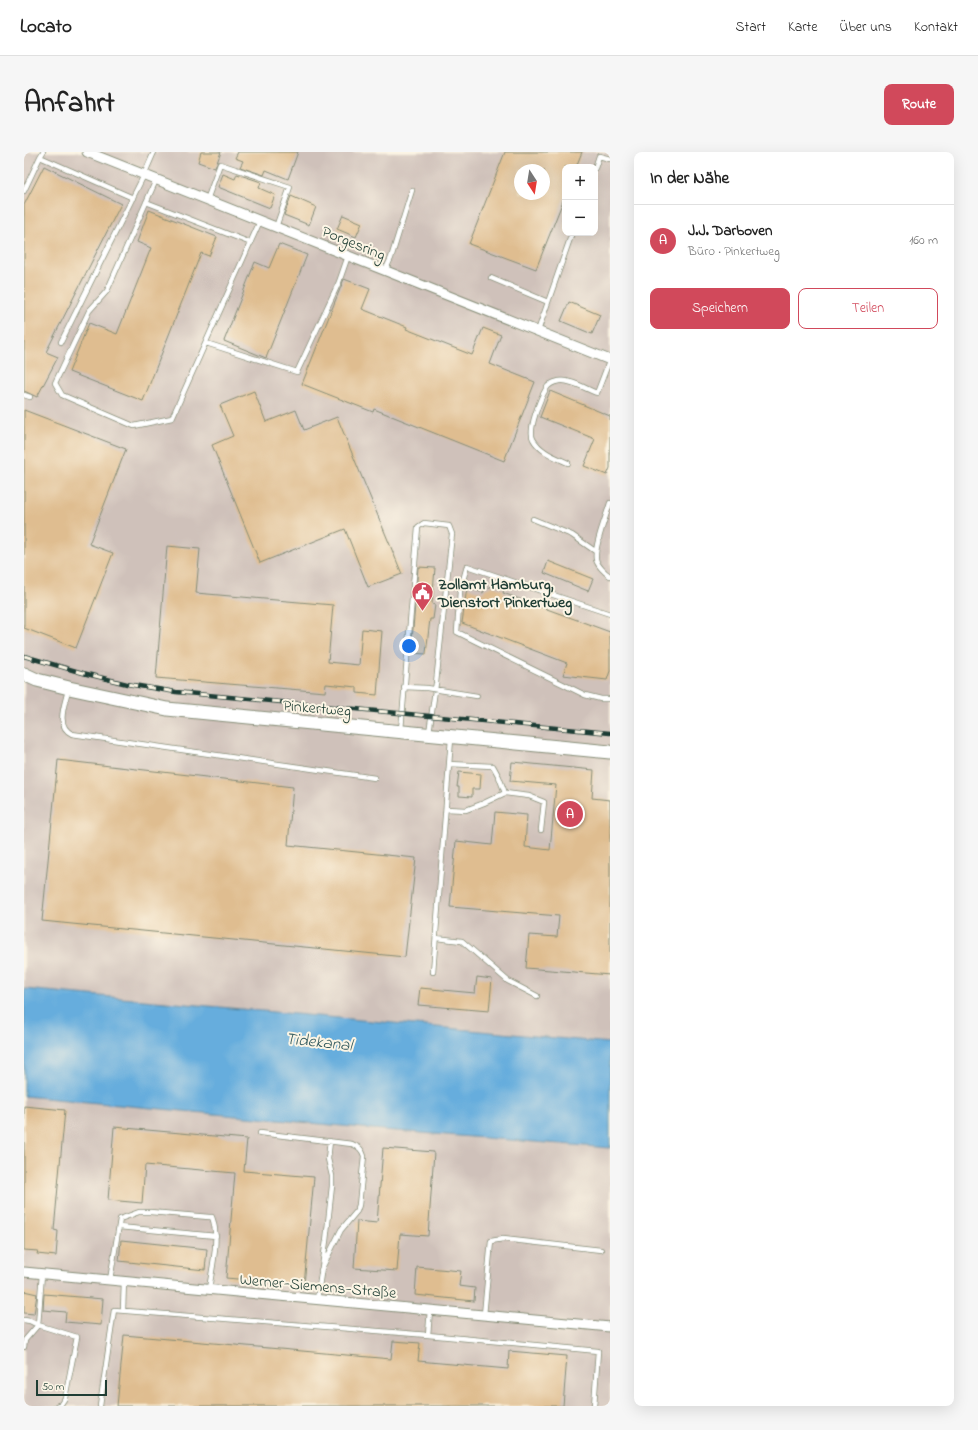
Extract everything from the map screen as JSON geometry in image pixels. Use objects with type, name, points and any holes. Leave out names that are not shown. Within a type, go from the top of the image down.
[{"type":"street","name":"Porgesring","points":[[87,152],[610,360]]},
{"type":"street","name":"Pinkertweg","points":[[24,674],[37,680],[69,688],[167,709],[610,752]]},
{"type":"street","name":"Werner-Siemens-Straße","points":[[24,1272],[610,1327]]},
{"type":"lane","points":[[24,191],[43,152]]},
{"type":"lane","points":[[61,342],[133,198],[154,152]]},
{"type":"lane","points":[[596,164],[599,156],[610,159]]},
{"type":"lane","points":[[40,158],[133,198]]},
{"type":"lane","points":[[207,200],[220,164],[290,187],[276,227]]},
{"type":"lane","points":[[156,180],[107,291],[89,311],[55,383],[62,395],[134,426],[172,418],[260,221]]},
{"type":"lane","points":[[385,271],[391,258],[412,190]]},
{"type":"lane","points":[[146,202],[250,243]]},
{"type":"lane","points":[[538,331],[571,236]]},
{"type":"lane","points":[[206,343],[297,372],[339,282],[348,256]]},
{"type":"lane","points":[[491,278],[548,302]]},
{"type":"lane","points":[[568,463],[546,453],[536,445],[532,437],[531,429],[539,406],[546,389],[553,383],[560,381],[568,382],[597,393],[610,360]]},
{"type":"lane","points":[[24,395],[30,398]]},
{"type":"lane","points":[[610,503],[596,551],[596,561],[610,576]]},
{"type":"lane","points":[[533,519],[572,535],[596,551]]},
{"type":"lane","points":[[400,732],[418,527],[424,523],[449,526],[452,534],[429,735]]},
{"type":"lane","points":[[610,614],[467,566],[460,591],[457,632],[584,695],[601,699],[610,699]]},
{"type":"lane","points":[[404,687],[435,689],[477,696]]},
{"type":"lane","points":[[69,688],[62,712],[62,720],[66,732],[72,734],[375,778]]},
{"type":"lane","points":[[434,972],[452,737]]},
{"type":"lane","points":[[449,764],[493,766],[505,793]]},
{"type":"lane","points":[[446,810],[466,810],[484,804],[505,793],[529,796],[544,802],[540,830]]},
{"type":"lane","points":[[436,938],[462,941],[508,981],[537,996]]},
{"type":"lane","points":[[260,1133],[352,1144],[360,1147],[362,1151],[364,1156],[359,1205],[357,1211],[341,1230],[321,1270]]},
{"type":"lane","points":[[317,1300],[326,1241],[332,1186],[332,1176],[328,1159],[330,1141]]},
{"type":"lane","points":[[110,1280],[120,1219],[139,1212],[212,1217],[215,1225],[216,1236],[210,1289]]},
{"type":"lane","points":[[119,1227],[216,1236]]},
{"type":"lane","points":[[484,1315],[491,1241],[503,1239],[601,1250]]},
{"type":"lane","points":[[24,1347],[25,1340],[38,1325],[42,1274]]},
{"type":"lane","points":[[123,1310],[124,1281]]},
{"type":"lane","points":[[100,1406],[114,1310],[428,1335],[598,1352],[594,1406]]},
{"type":"lane","points":[[428,1335],[430,1310]]},
{"type":"lane","points":[[24,1320],[77,1337],[65,1398],[61,1404],[56,1406]]},
{"type":"shaded area","points":[[24,152],[610,152],[610,1043],[24,989]]},
{"type":"shaded area","points":[[24,1096],[384,1130],[610,1148],[610,1406],[24,1406]]},
{"type":"water","name":"Tidekanal","points":[[24,989],[610,1043],[610,1148],[384,1130],[24,1096]]},
{"type":"building","points":[[201,152],[221,152],[215,168],[198,162]]},
{"type":"building","points":[[238,152],[298,152],[288,179],[266,170],[264,175],[240,167],[243,161],[235,158]]},
{"type":"building","points":[[505,152],[582,152],[577,164],[562,164],[562,204],[536,269],[469,244]]},
{"type":"building","points":[[44,166],[121,204],[46,352],[58,357],[37,397],[24,391],[24,205]]},
{"type":"building","points":[[223,174],[235,179],[237,174],[261,182],[259,188],[275,195],[270,208],[218,187]]},
{"type":"building","points":[[291,196],[316,207],[309,225],[284,215]]},
{"type":"building","points":[[149,210],[217,237],[209,256],[201,253],[143,401],[69,372],[89,323],[117,334],[151,248],[137,242]]},
{"type":"building","points":[[343,215],[362,223],[356,237],[337,229]]},
{"type":"building","points":[[279,244],[307,255],[266,358],[224,341],[255,262],[269,268]]},
{"type":"building","points":[[344,279],[370,289],[362,309],[407,327],[406,329],[472,355],[483,328],[501,335],[490,364],[535,382],[504,461],[374,409],[373,412],[302,384]]},
{"type":"building","points":[[569,302],[600,315],[592,334],[561,321]]},
{"type":"building","points":[[254,391],[266,422],[296,410],[304,430],[337,417],[402,574],[368,587],[345,529],[260,563],[212,445],[233,436],[220,405]]},
{"type":"building","points":[[550,391],[610,416],[610,468],[607,475],[584,466],[595,439],[540,417]]},
{"type":"building","points":[[24,410],[126,449],[89,544],[113,553],[76,648],[24,628]]},
{"type":"building","points":[[167,546],[200,549],[196,593],[333,605],[328,662],[359,665],[362,629],[382,631],[377,695],[357,693],[357,687],[326,684],[325,692],[156,678]]},
{"type":"building","points":[[548,561],[593,579],[588,591],[544,573]]},
{"type":"building","name":"Zollamt Hamburg, Dienstort Pinkertweg","points":[[418,567],[435,568],[432,604],[435,605],[433,619],[430,619],[426,654],[411,653]]},
{"type":"building","points":[[493,586],[504,590],[503,593],[610,632],[610,671],[607,680],[563,675],[567,663],[462,623],[467,587],[483,593],[485,589]]},
{"type":"building","points":[[58,760],[293,787],[288,845],[416,858],[405,957],[42,921]]},
{"type":"building","points":[[512,762],[594,770],[592,798],[610,800],[610,975],[526,968],[529,935],[557,937],[559,916],[450,907],[456,841],[492,845],[495,812],[527,815],[525,847],[550,850],[556,785],[510,781]]},
{"type":"building","points":[[459,772],[481,774],[480,789],[472,789],[472,797],[459,796],[459,787],[457,787]]},
{"type":"building","points":[[477,977],[492,979],[489,1011],[418,1005],[420,988],[475,993]]},
{"type":"building","points":[[24,1106],[65,1110],[54,1230],[58,1231],[56,1256],[37,1254],[38,1251],[24,1250]]},
{"type":"building","points":[[114,1127],[247,1139],[244,1171],[314,1177],[304,1285],[226,1278],[235,1173],[145,1165],[142,1203],[108,1200]]},
{"type":"building","points":[[383,1148],[434,1152],[428,1236],[400,1234],[397,1271],[354,1268],[357,1221],[377,1223]]},
{"type":"building","points":[[121,1240],[207,1249],[205,1270],[119,1261]]},
{"type":"building","points":[[417,1267],[461,1271],[459,1286],[475,1288],[474,1301],[415,1295]]},
{"type":"building","points":[[24,1291],[37,1294],[34,1314],[24,1313]]},
{"type":"building","points":[[44,1294],[103,1299],[101,1325],[65,1322],[66,1312],[43,1310]]},
{"type":"building","points":[[124,1335],[391,1359],[393,1341],[420,1343],[418,1361],[508,1369],[509,1351],[567,1356],[563,1406],[117,1406]]},
{"type":"railway","points":[[24,656],[127,684],[176,692],[610,733]]},
{"type":"place","name":"Zollamt Hamburg, Dienstort Pinkertweg","points":[[423,612]]},
{"type":"place","name":"J.J. Darboven","points":[[570,814]]}]
